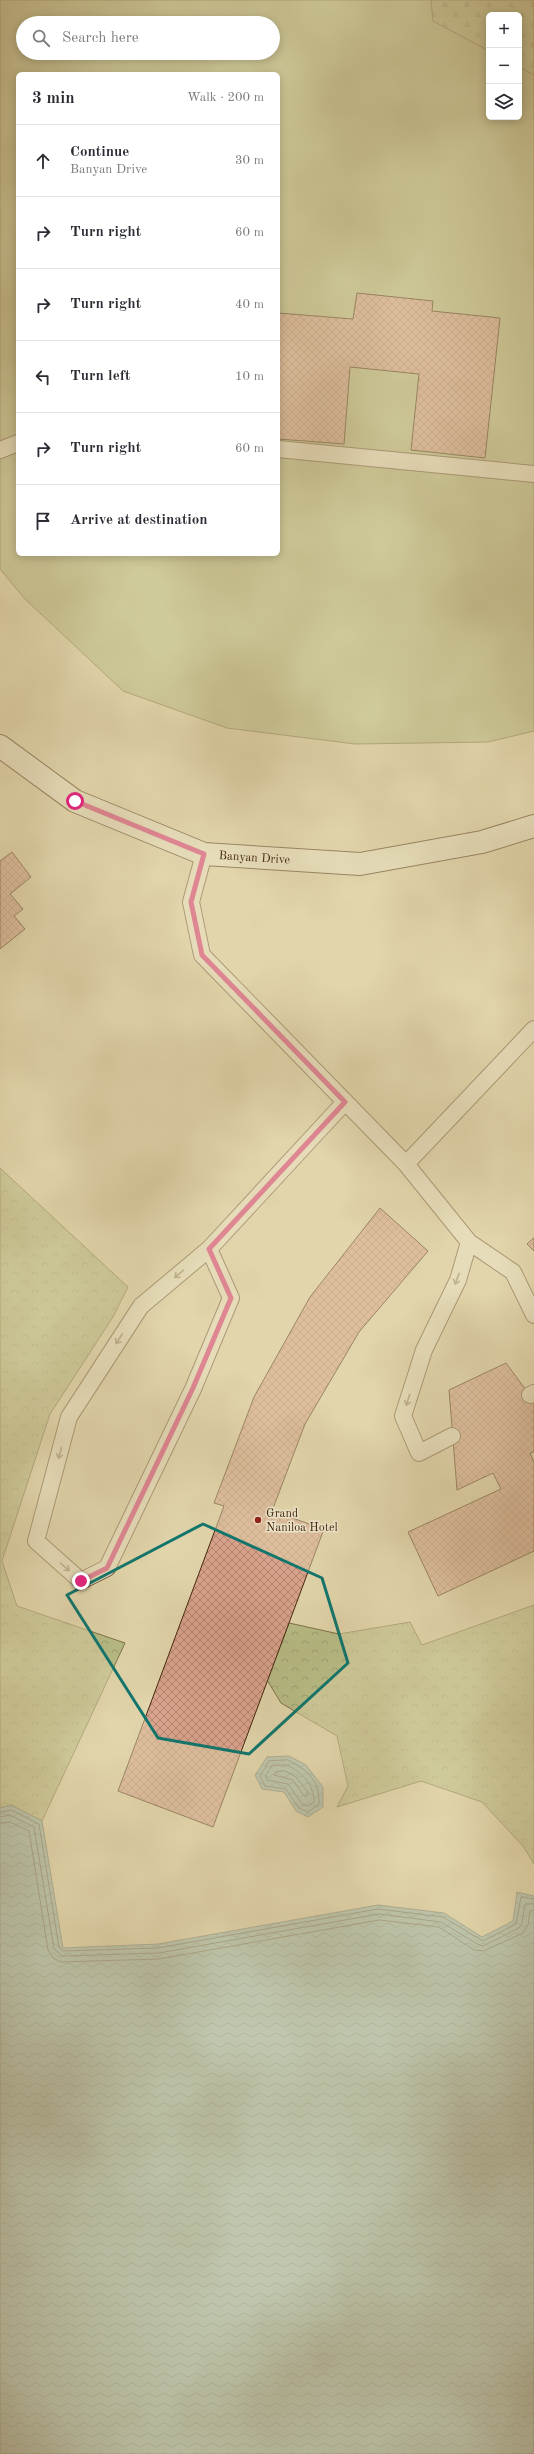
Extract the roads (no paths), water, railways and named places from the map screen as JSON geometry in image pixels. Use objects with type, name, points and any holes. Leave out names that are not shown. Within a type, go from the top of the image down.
[{"type":"street","name":"Banyan Drive","points":[[0,746],[75,801],[204,854],[360,864],[482,842],[534,826]]},
{"type":"lane","points":[[0,450],[16,444]]},
{"type":"lane","points":[[280,449],[534,474]]},
{"type":"lane","points":[[204,854],[191,902],[202,955],[406,1164],[469,1242],[513,1272],[534,1316]]},
{"type":"lane","points":[[406,1164],[534,1029]]},
{"type":"lane","points":[[209,1249],[231,1298],[193,1388],[107,1568],[81,1581],[36,1541],[69,1417],[141,1306],[209,1249],[345,1102]]},
{"type":"lane","points":[[452,1436],[419,1453],[403,1416],[424,1350],[458,1280],[469,1242]]},
{"type":"water","points":[[289,1756],[306,1765],[323,1787],[323,1807],[308,1817],[296,1811],[284,1792],[262,1789],[255,1775],[267,1757]]},
{"type":"water","points":[[11,1805],[42,1821],[63,1948],[158,1944],[378,1905],[444,1913],[482,1937],[513,1921],[517,1892],[534,1896],[534,2454],[0,2454],[0,1808]]},
{"type":"place","name":"Grand Naniloa Hotel","points":[[258,1520]]}]
